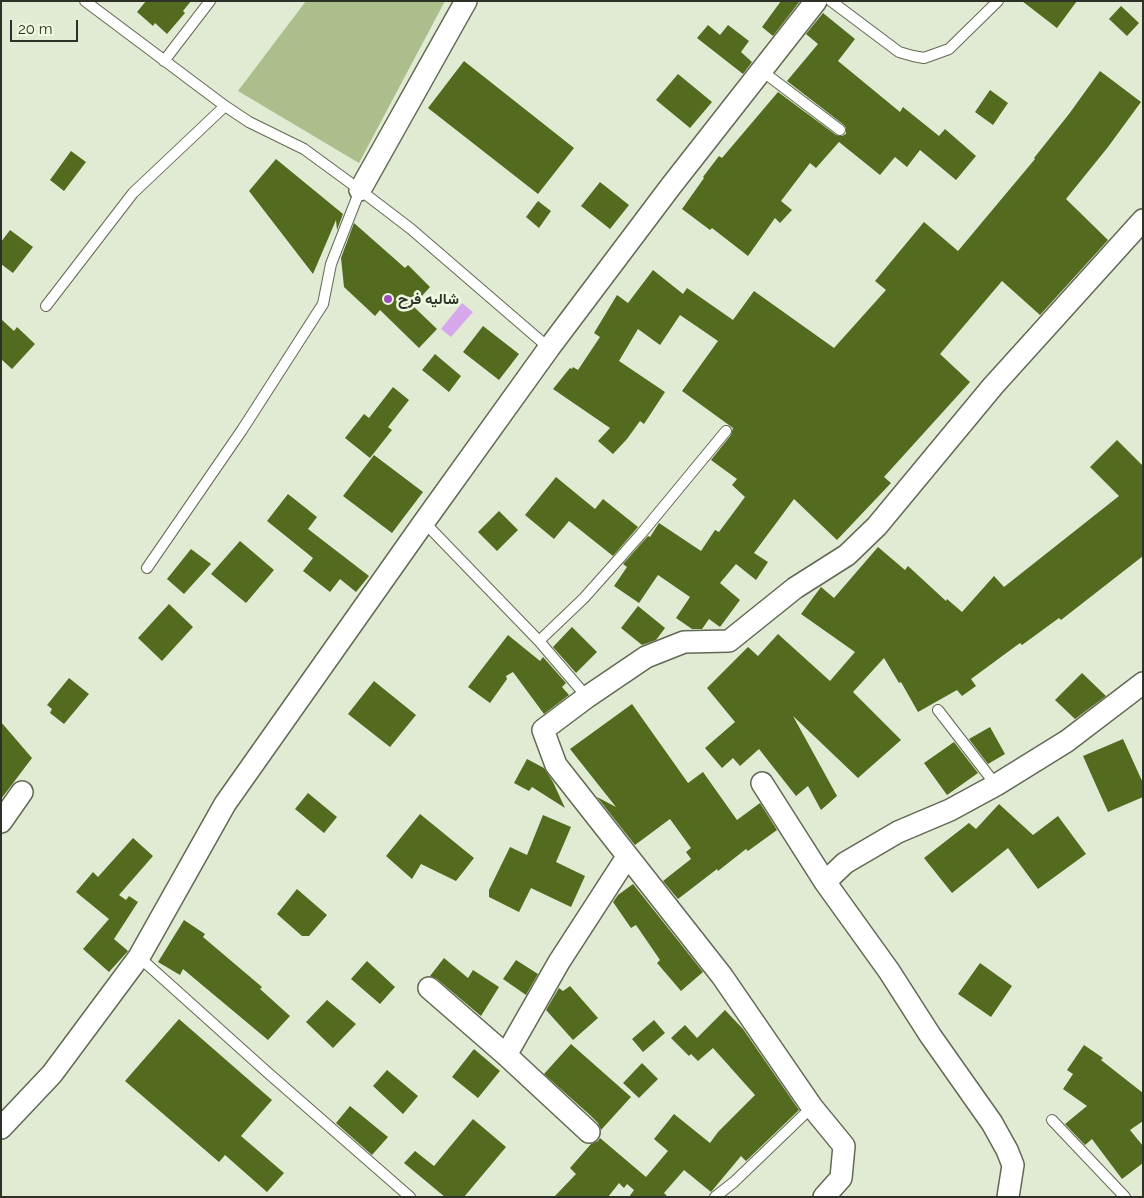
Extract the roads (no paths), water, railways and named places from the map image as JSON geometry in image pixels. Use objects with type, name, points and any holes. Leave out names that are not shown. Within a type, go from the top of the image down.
[{"type":"street","points":[[360,190],[466,1]]},
{"type":"street","points":[[1,1128],[52,1074],[139,957],[225,804],[549,348],[671,186],[816,1]]},
{"type":"street","points":[[824,1197],[841,1178],[844,1146],[812,1107],[722,976],[556,765],[543,730],[646,657],[684,642],[729,640],[796,588],[846,555],[877,526],[993,386],[1143,220]]},
{"type":"street","points":[[825,882],[845,863],[898,832],[950,810],[996,785],[1067,741],[1143,683]]},
{"type":"street","points":[[762,783],[825,882],[889,971],[930,1035],[992,1124],[1013,1165],[1008,1197]]},
{"type":"street","points":[[1,822],[22,792]]},
{"type":"street","points":[[506,1055],[559,962],[627,857]]},
{"type":"street","points":[[429,988],[506,1055],[589,1132]]},
{"type":"lane","points":[[85,1],[225,106],[250,122],[304,150],[360,190],[411,229],[549,348]]},
{"type":"lane","points":[[164,61],[210,1]]},
{"type":"lane","points":[[831,1],[899,52],[924,58],[949,49],[998,1]]},
{"type":"lane","points":[[762,72],[840,130]]},
{"type":"lane","points":[[46,306],[133,193],[225,106]]},
{"type":"lane","points":[[147,568],[242,430],[323,304],[331,264],[360,190]]},
{"type":"lane","points":[[539,641],[584,598],[641,534],[726,431]]},
{"type":"lane","points":[[424,522],[539,641],[587,698]]},
{"type":"lane","points":[[938,710],[996,785]]},
{"type":"lane","points":[[139,957],[410,1197]]},
{"type":"lane","points":[[715,1197],[734,1182],[812,1107]]},
{"type":"lane","points":[[1052,1120],[1126,1197]]},
{"type":"place","name":"شاليه فرح","points":[[388,299]]}]
